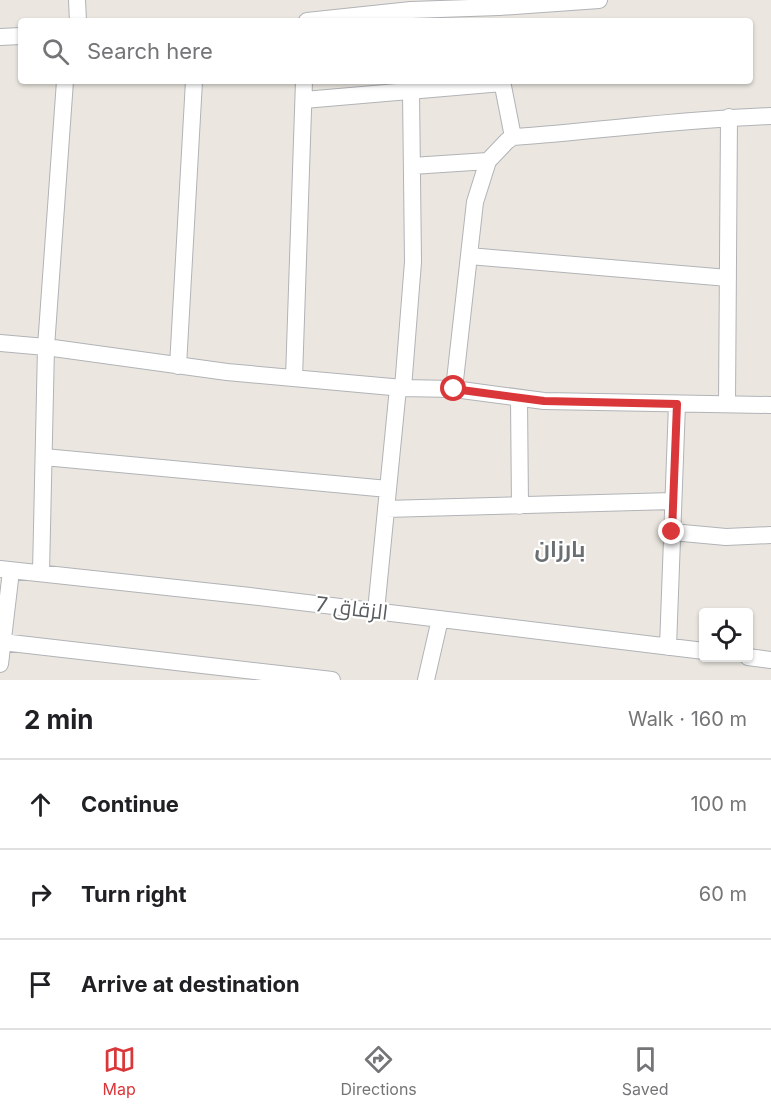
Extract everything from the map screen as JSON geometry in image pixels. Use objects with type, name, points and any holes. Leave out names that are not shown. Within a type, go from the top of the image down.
[{"type":"street","points":[[77,0],[78,18]]},
{"type":"street","points":[[326,18],[411,5],[499,14],[526,2],[599,0]]},
{"type":"street","points":[[0,37],[18,36]]},
{"type":"street","points":[[41,573],[46,347],[65,84]]},
{"type":"street","points":[[178,366],[194,84]]},
{"type":"street","points":[[294,378],[304,84]]},
{"type":"street","points":[[304,100],[482,84]]},
{"type":"street","points":[[502,84],[513,137]]},
{"type":"street","points":[[376,611],[413,262],[411,91]]},
{"type":"street","points":[[454,389],[475,202],[488,160],[507,141],[513,137],[611,130],[729,117],[771,116]]},
{"type":"street","points":[[727,404],[729,117]]},
{"type":"street","points":[[412,166],[488,160]]},
{"type":"street","points":[[469,256],[728,278]]},
{"type":"street","points":[[0,343],[46,347],[178,366],[401,388],[454,389],[519,399],[771,405]]},
{"type":"street","points":[[519,399],[520,506]]},
{"type":"street","points":[[668,647],[677,404]]},
{"type":"street","points":[[44,457],[388,489]]},
{"type":"street","points":[[386,509],[673,501]]},
{"type":"street","points":[[672,532],[726,537],[771,535]]},
{"type":"street","points":[[0,664],[6,570]]},
{"type":"street","name":"الزقاق 7","points":[[6,570],[376,611],[699,650]]},
{"type":"street","points":[[426,680],[440,619]]},
{"type":"street","points":[[2,642],[332,680]]},
{"type":"street","points":[[753,658],[771,660]]},
{"type":"district","name":"بارزان","points":[[560,549]]},
{"type":"route","points":[[454,389],[544,401],[677,404],[672,532]]}]
